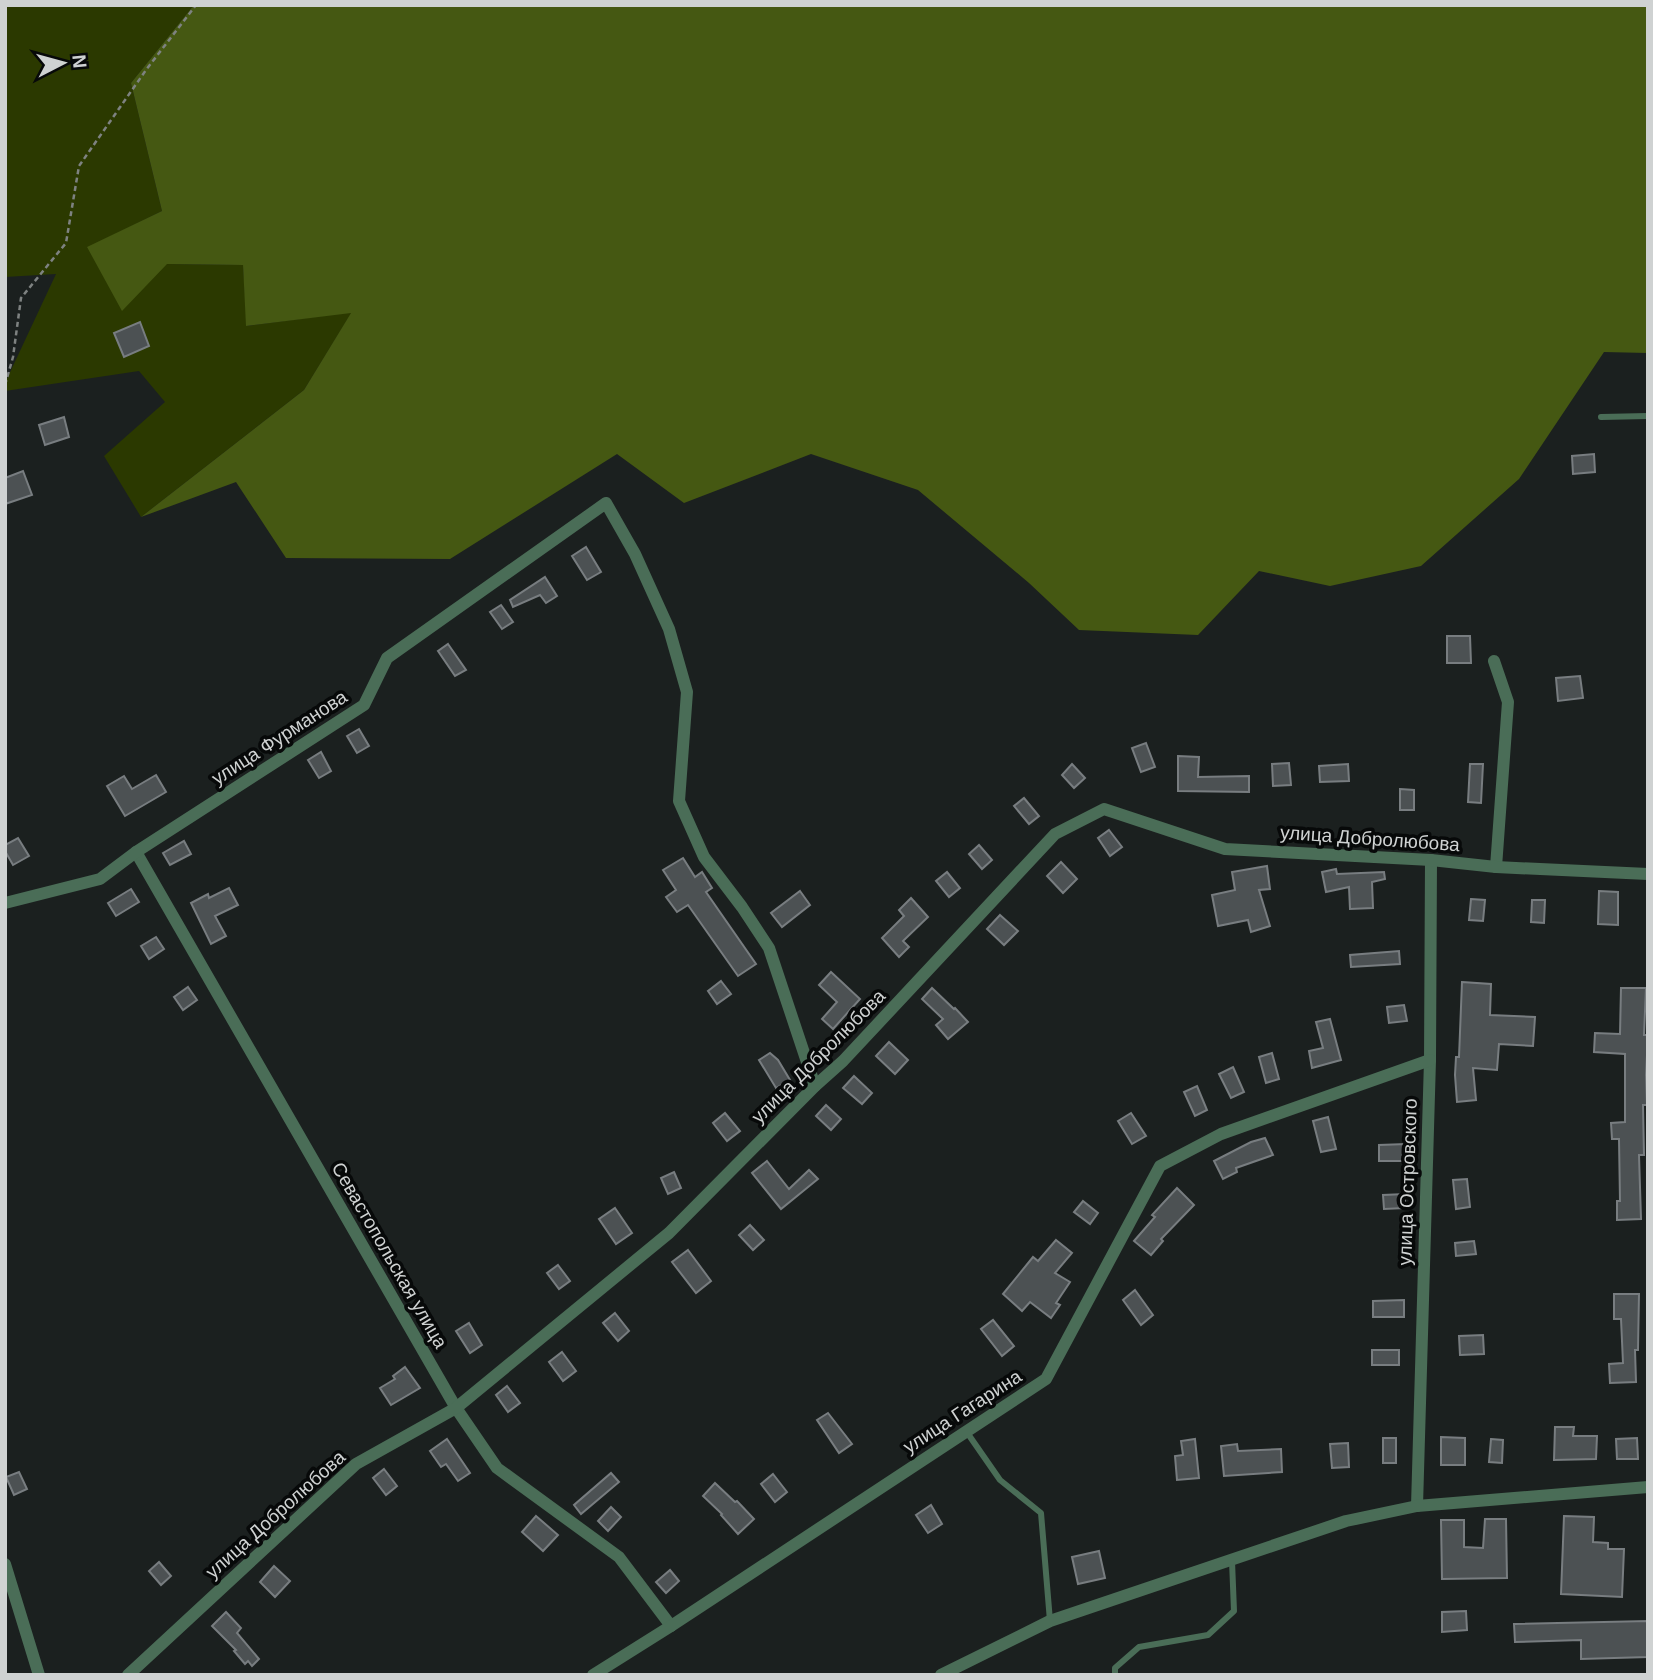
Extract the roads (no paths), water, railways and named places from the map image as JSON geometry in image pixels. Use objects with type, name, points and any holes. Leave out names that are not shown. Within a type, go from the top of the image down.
[{"type":"street","name":"улица Фурманова","points":[[5,903],[100,879],[136,852],[363,705],[387,658],[606,503],[635,554],[669,629],[687,692],[679,801],[704,858],[769,947],[815,1086]]},
{"type":"street","points":[[1494,661],[1508,702],[1496,867]]},
{"type":"street","name":"улица Добролюбова","points":[[128,1675],[356,1464],[456,1408],[669,1233],[843,1061],[1055,834],[1104,809],[1226,849],[1648,874]]},
{"type":"street","name":"Севастопольская улица","points":[[136,852],[456,1408],[497,1468],[619,1557],[671,1626]]},
{"type":"street","name":"улица Островского","points":[[1417,1506],[1430,1060],[1431,860]]},
{"type":"street","name":"улица Гагарина","points":[[593,1675],[1046,1380],[1160,1166],[1221,1134],[1430,1060]]},
{"type":"street","points":[[941,1675],[1050,1621],[1346,1521],[1417,1506],[1648,1487]]},
{"type":"street","points":[[5,1564],[39,1675]]},
{"type":"lane","points":[[1601,417],[1648,416]]},
{"type":"lane","points":[[966,1431],[1000,1479],[1041,1513],[1050,1621]]},
{"type":"lane","points":[[1115,1675],[1115,1668],[1139,1647],[1208,1635],[1234,1611],[1232,1560]]}]
